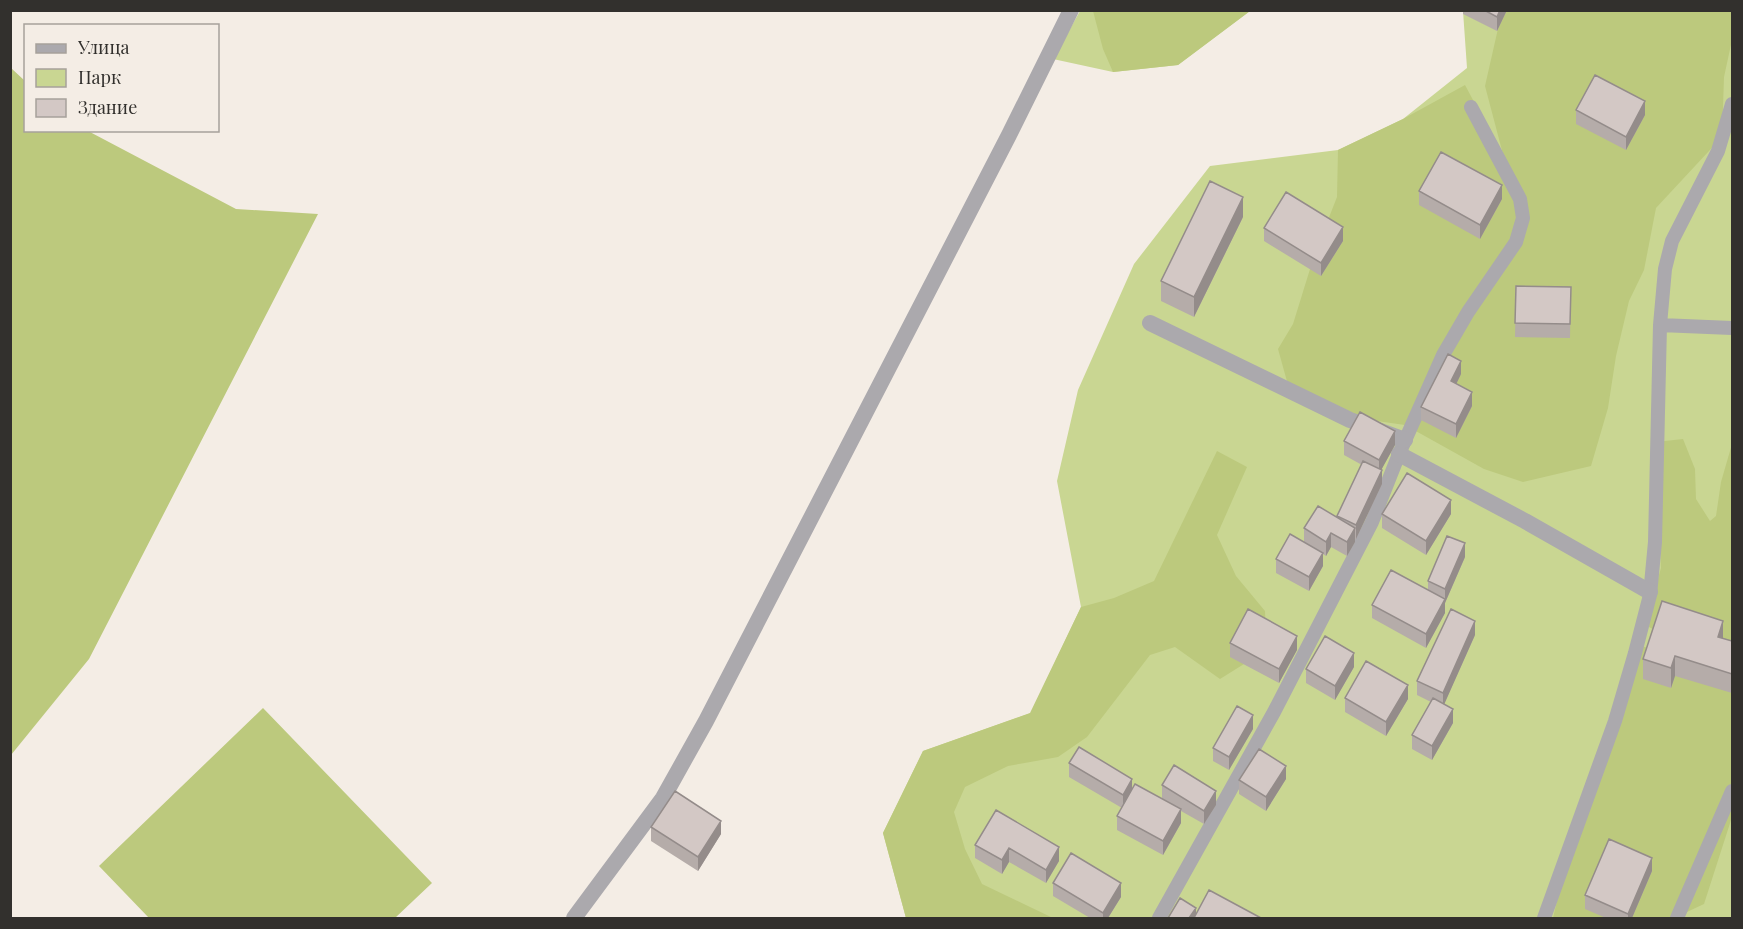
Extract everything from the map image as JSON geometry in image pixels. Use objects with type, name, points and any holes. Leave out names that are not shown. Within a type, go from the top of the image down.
[{"type":"street","points":[[574,918],[663,798],[706,721],[1009,135],[1071,10]]},
{"type":"street","points":[[1150,323],[1402,447],[1650,592]]},
{"type":"lane","points":[[1544,918],[1615,721],[1650,592],[1655,543],[1660,325],[1665,269],[1672,241],[1718,151],[1732,104]]},
{"type":"lane","points":[[1158,918],[1274,712],[1372,522],[1443,355],[1464,318],[1516,242],[1522,222],[1518,192],[1471,107]]},
{"type":"lane","points":[[1660,325],[1732,328]]},
{"type":"lane","points":[[1677,918],[1732,791]]},
{"type":"green space","points":[[1093,10],[1250,11],[1178,65],[1113,72],[1103,49]]},
{"type":"green space","points":[[1080,11],[1250,11],[1178,65],[1113,72],[1053,59]]},
{"type":"green space","points":[[1463,11],[1732,11],[1732,918],[906,918],[883,833],[923,751],[1031,713],[1081,607],[1057,481],[1078,390],[1134,264],[1210,166],[1338,150],[1403,119],[1467,68]]},
{"type":"green space","points":[[1502,11],[1732,11],[1732,40],[1724,77],[1722,137],[1656,208],[1644,270],[1629,301],[1616,356],[1608,408],[1591,466],[1523,482],[1484,469],[1405,425],[1349,417],[1288,385],[1278,349],[1293,324],[1315,253],[1337,197],[1338,150],[1403,119],[1465,85],[1504,158],[1485,86]]},
{"type":"green space","points":[[11,68],[24,80],[24,132],[90,132],[236,209],[318,214],[89,659],[11,755]]},
{"type":"green space","points":[[1683,439],[1695,469],[1696,499],[1710,521],[1716,516],[1721,482],[1732,444],[1732,660],[1680,643],[1645,625],[1661,568],[1656,442]]},
{"type":"green space","points":[[1217,451],[1247,467],[1217,535],[1236,576],[1265,611],[1266,633],[1244,664],[1220,679],[1175,647],[1150,655],[1087,737],[1058,757],[1008,766],[965,787],[954,812],[965,849],[982,884],[1053,918],[906,918],[883,833],[923,751],[1030,713],[1081,607],[1114,598],[1154,581]]},
{"type":"green space","points":[[1639,645],[1732,676],[1732,817],[1704,904],[1674,918],[1553,918],[1557,901]]},
{"type":"green space","points":[[263,708],[432,883],[395,918],[149,918],[99,866]]},
{"type":"building","points":[[1484,10],[1500,10],[1497,17]]},
{"type":"building","points":[[1595,75],[1645,101],[1626,137],[1576,110]]},
{"type":"building","points":[[1441,152],[1502,185],[1480,225],[1419,191]]},
{"type":"building","points":[[1210,181],[1243,197],[1194,297],[1161,281]]},
{"type":"building","points":[[1286,192],[1343,227],[1321,263],[1264,228]]},
{"type":"building","points":[[1516,286],[1571,287],[1570,324],[1515,323]]},
{"type":"building","points":[[1448,354],[1461,361],[1451,381],[1472,392],[1456,424],[1421,407]]},
{"type":"building","points":[[1360,412],[1395,431],[1379,460],[1344,441]]},
{"type":"building","points":[[1363,461],[1382,470],[1356,525],[1337,516]]},
{"type":"building","points":[[1407,473],[1451,500],[1426,541],[1382,514]]},
{"type":"building","points":[[1318,506],[1355,528],[1347,542],[1331,533],[1326,542],[1304,528]]},
{"type":"building","points":[[1290,534],[1323,553],[1309,577],[1276,559]]},
{"type":"building","points":[[1447,536],[1465,543],[1445,589],[1428,581]]},
{"type":"building","points":[[1391,570],[1445,599],[1426,634],[1372,605]]},
{"type":"building","points":[[1662,601],[1723,621],[1718,637],[1732,641],[1732,674],[1675,656],[1671,668],[1643,659]]},
{"type":"building","points":[[1248,609],[1297,636],[1279,669],[1230,643]]},
{"type":"building","points":[[1451,609],[1475,621],[1443,693],[1417,681]]},
{"type":"building","points":[[1325,636],[1354,653],[1335,686],[1306,669]]},
{"type":"building","points":[[1366,661],[1408,685],[1386,722],[1345,698]]},
{"type":"building","points":[[1433,698],[1453,709],[1432,746],[1412,735]]},
{"type":"building","points":[[1237,706],[1253,715],[1229,757],[1213,748]]},
{"type":"building","points":[[1079,747],[1132,779],[1123,795],[1069,763]]},
{"type":"building","points":[[1259,749],[1286,766],[1266,797],[1239,780]]},
{"type":"building","points":[[1174,765],[1216,791],[1204,811],[1162,785]]},
{"type":"building","points":[[1135,784],[1181,809],[1163,841],[1117,816]]},
{"type":"building","points":[[675,791],[721,821],[698,857],[651,827]]},
{"type":"building","points":[[996,810],[1059,847],[1046,870],[1009,848],[1002,860],[975,845]]},
{"type":"building","points":[[1609,839],[1652,858],[1628,914],[1585,895]]},
{"type":"building","points":[[1071,853],[1121,883],[1103,913],[1053,883]]},
{"type":"building","points":[[1209,890],[1261,918],[1194,918]]},
{"type":"building","points":[[1180,898],[1196,908],[1189,918],[1168,918]]}]
